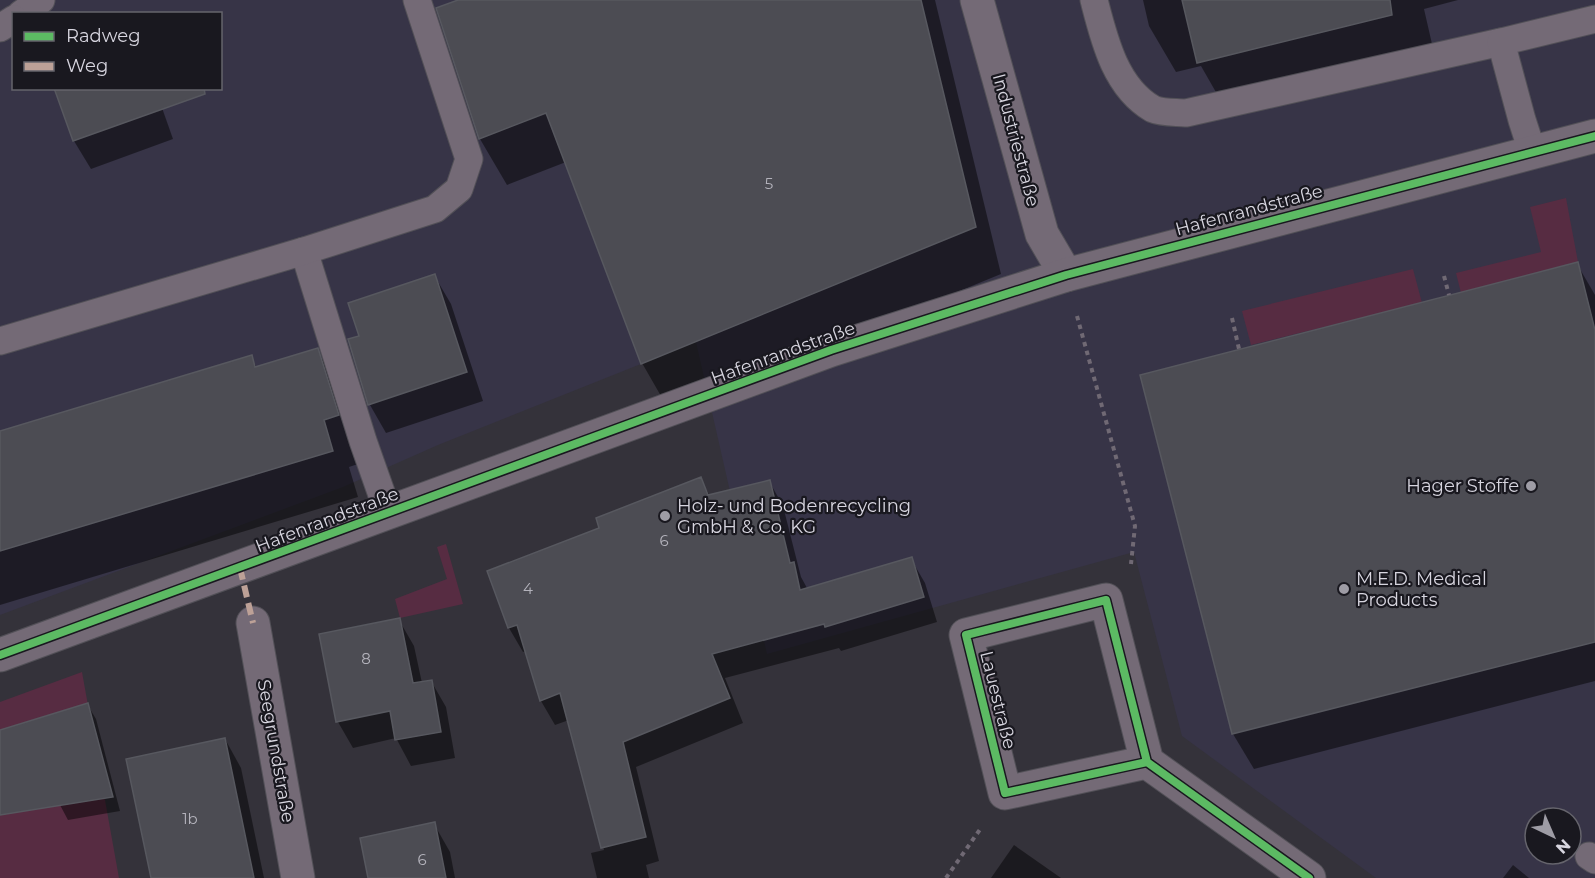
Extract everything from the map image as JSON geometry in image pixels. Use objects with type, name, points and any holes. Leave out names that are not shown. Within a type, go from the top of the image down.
[{"type":"street","name":"Industriestraße","points":[[977,0],[1042,234],[1066,275]]},
{"type":"street","name":"Hafenrandstraße","points":[[0,655],[831,350],[1066,275],[1595,136]]},
{"type":"street","points":[[1106,600],[1147,762],[1309,878]]},
{"type":"street","name":"Lauestraße","points":[[1005,793],[966,635],[1106,600]]},
{"type":"street","name":"Seegrundstraße","points":[[253,623],[298,878]]},
{"type":"street","points":[[1005,793],[1147,762]]},
{"type":"lane","points":[[24,12],[41,0]]},
{"type":"lane","points":[[0,341],[304,251],[435,208],[459,189],[469,159],[417,0]]},
{"type":"lane","points":[[1094,0],[1108,53],[1133,93],[1155,110],[1186,112],[1595,19]]},
{"type":"lane","points":[[1501,42],[1522,120],[1533,151]]},
{"type":"lane","points":[[304,251],[388,512]]},
{"type":"path","points":[[1066,275],[1135,526],[1130,569],[1106,600]]},
{"type":"path","points":[[1444,276],[1449,296]]},
{"type":"path","points":[[1232,318],[1239,349]]},
{"type":"path","points":[[946,878],[1005,793]]},
{"type":"shaded area","points":[[0,0],[1595,0],[1595,878],[1376,878],[1182,736],[1134,552],[767,654],[696,342],[438,445],[343,487],[0,615]]},
{"type":"shaded area","points":[[1566,198],[1578,262],[1461,293],[1456,273],[1541,252],[1530,207]]},
{"type":"shaded area","points":[[1413,269],[1422,303],[1251,345],[1242,311]]},
{"type":"shaded area","points":[[446,544],[463,604],[400,618],[395,599],[447,579],[437,547]]},
{"type":"shaded area","points":[[82,672],[119,878],[0,878],[0,702]]},
{"type":"building","points":[[458,0],[921,0],[976,227],[641,364],[546,113],[479,139],[436,8]]},
{"type":"building","points":[[1182,0],[1390,0],[1392,15],[1197,63]]},
{"type":"building","points":[[55,90],[204,90],[205,94],[73,141]]},
{"type":"building","name":"M.E.D. Medical Products","points":[[1578,262],[1595,330],[1595,642],[1232,734],[1140,375]]},
{"type":"building","points":[[435,274],[467,372],[368,405],[348,339],[359,336],[348,303]]},
{"type":"building","points":[[318,348],[339,415],[324,420],[333,451],[0,551],[0,431],[252,355],[255,367]]},
{"type":"building","points":[[701,477],[708,495],[770,480],[790,563],[794,562],[800,590],[912,557],[924,597],[825,627],[824,624],[712,654],[730,698],[623,742],[646,837],[601,848],[560,693],[540,701],[517,625],[508,628],[487,571],[599,528],[596,518]]},
{"type":"building","points":[[400,618],[413,683],[432,680],[441,732],[395,740],[390,711],[336,722],[319,634]]},
{"type":"building","points":[[88,703],[113,797],[0,815],[0,730]]},
{"type":"building","points":[[225,738],[254,878],[151,878],[126,759]]},
{"type":"building","points":[[435,822],[446,878],[368,878],[360,838]]},
{"type":"marked path","points":[[240,568],[253,623]]},
{"type":"cycle path","points":[[0,655],[831,350],[1066,275],[1595,136]]},
{"type":"cycle path","points":[[1147,762],[1005,793],[966,635],[1106,600],[1147,762],[1309,878]]},
{"type":"place","name":"Hager Stoffe","points":[[1531,486]]},
{"type":"place","name":"Holz- und Bodenrecycling GmbH & Co. KG","points":[[665,516]]},
{"type":"place","name":"M.E.D. Medical Products","points":[[1344,589]]}]
